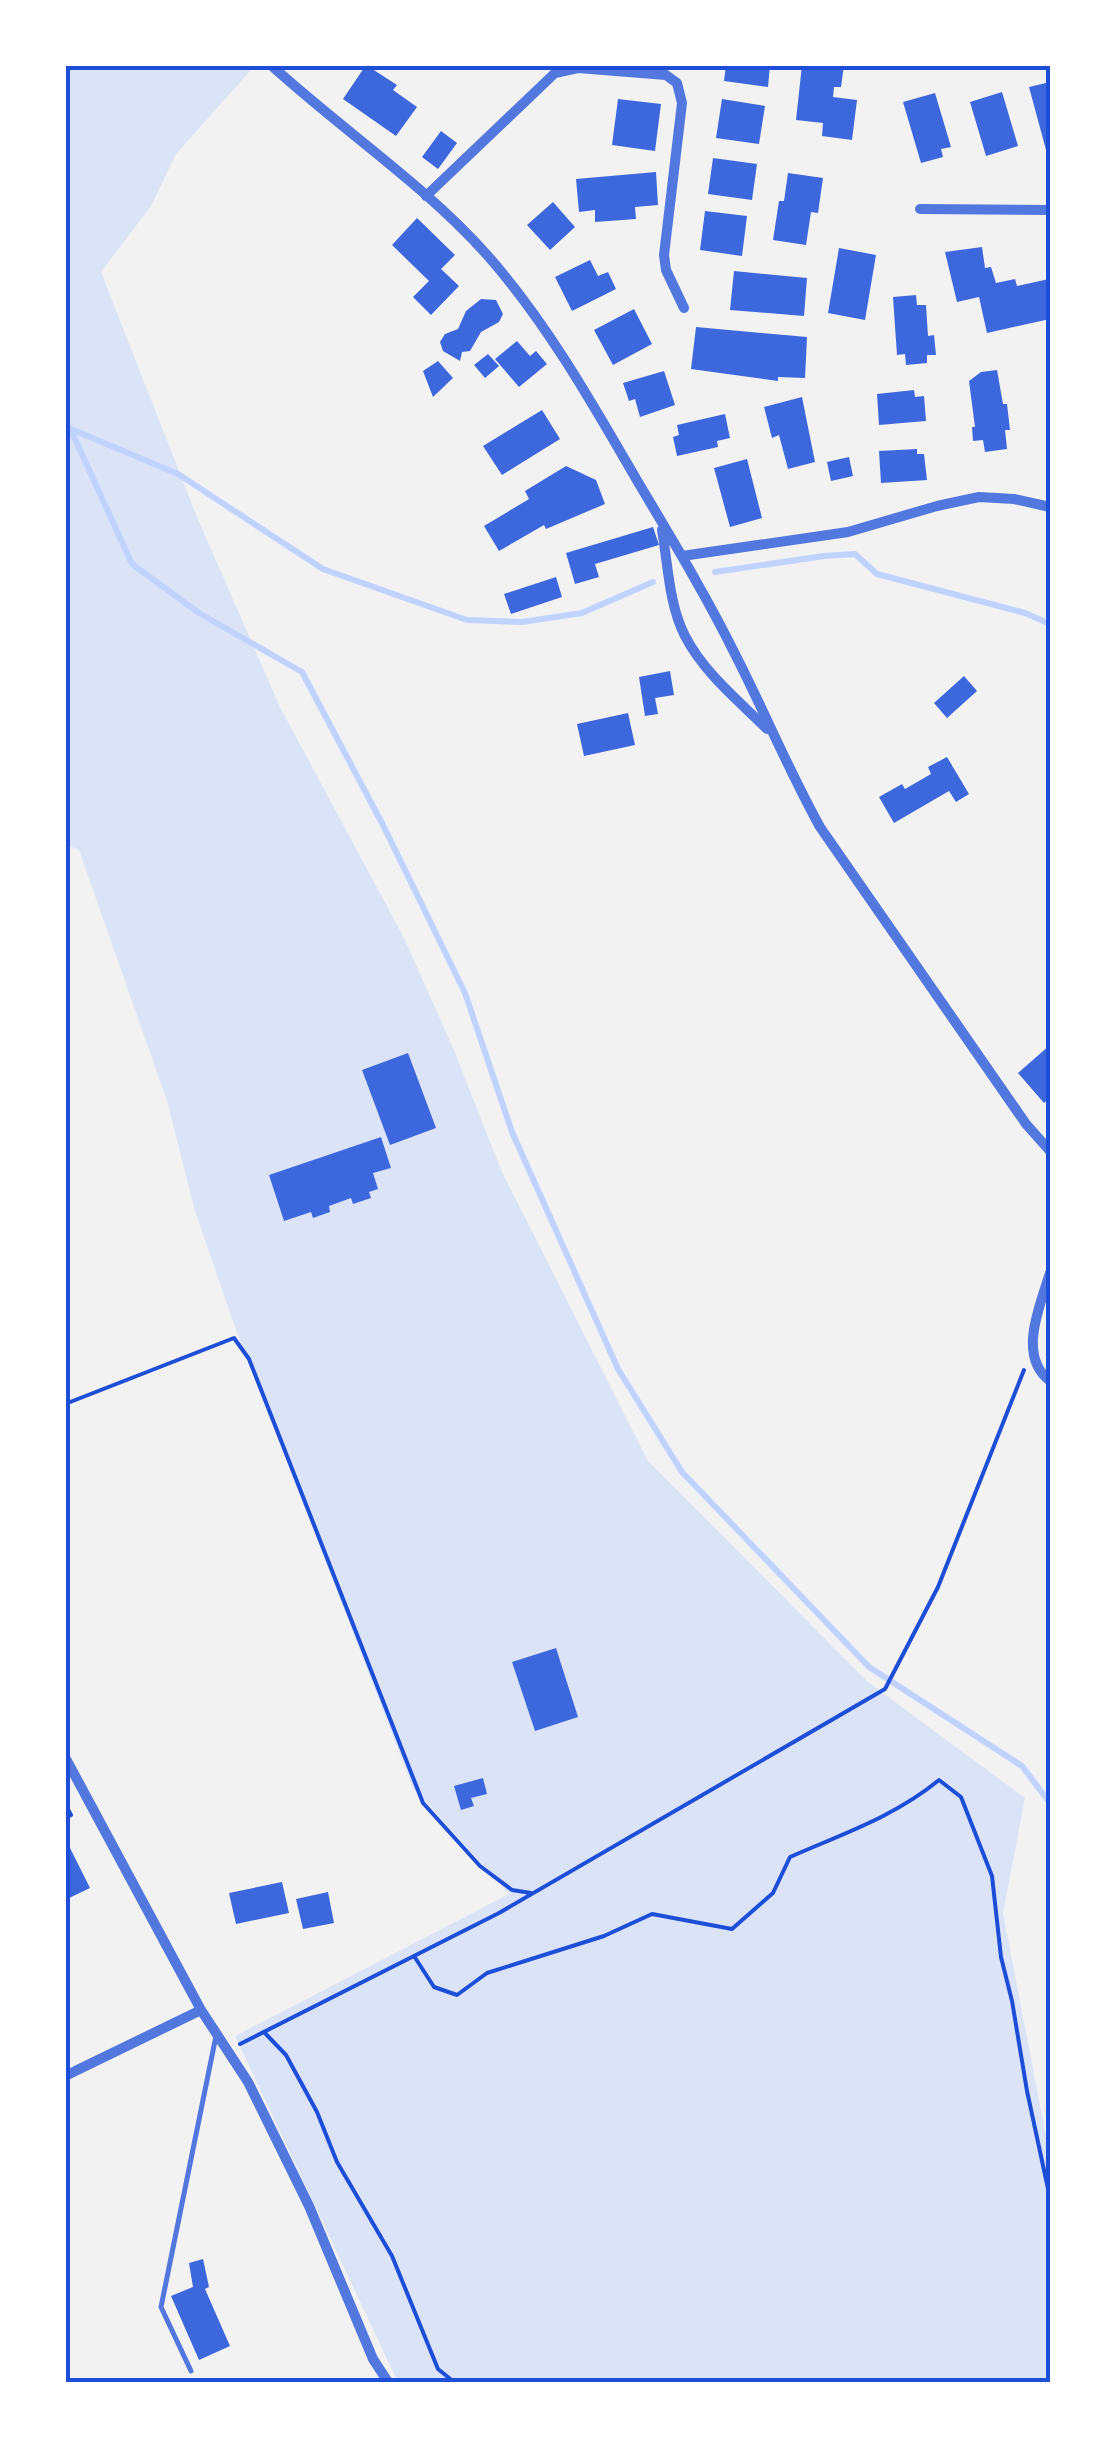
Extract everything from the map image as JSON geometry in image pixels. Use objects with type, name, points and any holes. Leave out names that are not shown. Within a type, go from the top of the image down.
[{"type":"street","points":[[271,65],[426,196],[486,254],[537,320],[586,392],[682,556],[820,827],[1026,1124],[1050,1151]]},
{"type":"street","points":[[426,196],[555,73],[578,68],[666,75],[677,83],[682,102],[664,262],[684,308]]},
{"type":"street","points":[[920,210],[1050,210]]},
{"type":"street","points":[[682,556],[848,532],[980,497],[1050,507]]},
{"type":"street","points":[[661,521],[676,612],[685,637],[712,674],[772,733]]},
{"type":"street","points":[[1050,1273],[1032,1346],[1034,1364],[1050,1380]]},
{"type":"street","points":[[65,1757],[200,2010],[248,2082],[309,2206],[360,2332],[388,2382]]},
{"type":"street","points":[[65,2076],[200,2010]]},
{"type":"lane","points":[[191,2371],[161,2307],[216,2033]]},
{"type":"path","points":[[65,1404],[234,1338],[250,1359],[422,1803],[480,1866],[512,1890],[531,1893]]},
{"type":"path","points":[[229,2050],[531,1893],[885,1690],[938,1587],[1032,1346]]},
{"type":"path","points":[[414,1956],[434,1987],[456,1995],[486,1973],[604,1936],[652,1914],[732,1929],[774,1894],[790,1857],[871,1824],[938,1780],[962,1797],[992,1876],[1001,1958],[1050,2198]]},
{"type":"path","points":[[65,1804],[71,1815],[65,1818]]},
{"type":"path","points":[[264,2032],[286,2055],[310,2098],[336,2162],[392,2256],[438,2369],[454,2382]]},
{"type":"shaded area","points":[[65,65],[244,65],[251,70],[176,154],[151,206],[101,272],[197,517],[280,707],[404,938],[502,1172],[648,1461],[868,1682],[1025,1798],[1003,1913],[1050,2157],[1050,2382],[401,2382],[235,2036],[509,1894],[413,1788],[236,1330],[195,1211],[167,1101],[79,850],[65,844]]},
{"type":"building","points":[[366,65],[397,85],[393,90],[417,107],[396,136],[343,99]]},
{"type":"building","points":[[726,65],[770,65],[768,87],[724,81]]},
{"type":"building","points":[[802,65],[844,65],[841,87],[834,87],[833,97],[857,100],[852,140],[822,136],[823,123],[796,120]]},
{"type":"building","points":[[1050,82],[1050,161],[1049,161],[1029,87]]},
{"type":"building","points":[[1002,92],[1018,146],[986,156],[970,102]]},
{"type":"building","points":[[935,93],[951,147],[941,149],[943,157],[921,163],[903,102]]},
{"type":"building","points":[[618,99],[661,104],[655,151],[612,145]]},
{"type":"building","points":[[722,99],[765,106],[759,144],[716,138]]},
{"type":"building","points":[[441,131],[457,143],[438,169],[422,157]]},
{"type":"building","points":[[713,158],[757,164],[752,200],[708,194]]},
{"type":"building","points":[[656,172],[658,205],[635,207],[636,219],[595,222],[595,210],[579,212],[576,179]]},
{"type":"building","points":[[788,173],[823,178],[818,213],[811,212],[806,245],[773,240]]},
{"type":"building","points":[[553,202],[575,227],[550,250],[527,225]]},
{"type":"building","points":[[705,211],[747,216],[742,256],[700,250]]},
{"type":"building","points":[[417,218],[455,255],[441,269],[459,286],[431,315],[413,297],[429,281],[392,245]]},
{"type":"building","points":[[982,247],[985,268],[991,267],[996,283],[1015,279],[1017,286],[1049,279],[1050,319],[987,333],[979,297],[957,302],[945,252]]},
{"type":"building","points":[[839,248],[876,255],[865,320],[828,313]]},
{"type":"building","points":[[590,260],[598,276],[608,272],[616,289],[572,311],[555,277]]},
{"type":"building","points":[[734,271],[807,278],[804,316],[730,310]]},
{"type":"building","points":[[916,295],[917,305],[926,305],[928,336],[934,335],[936,355],[927,355],[927,363],[906,365],[905,354],[897,355],[893,297]]},
{"type":"building","points":[[481,299],[496,300],[503,314],[499,322],[481,332],[470,351],[462,352],[460,361],[443,351],[440,342],[445,334],[458,329],[466,311]]},
{"type":"building","points":[[634,309],[652,344],[613,365],[594,330]]},
{"type":"building","points":[[696,327],[807,337],[805,378],[778,377],[778,381],[691,369]]},
{"type":"building","points":[[517,341],[530,356],[536,351],[547,364],[519,387],[495,359]]},
{"type":"building","points":[[488,354],[499,366],[485,378],[474,365]]},
{"type":"building","points":[[438,361],[453,378],[433,397],[423,371]]},
{"type":"building","points":[[997,370],[1010,430],[1005,430],[1007,449],[985,452],[983,440],[973,441],[969,381],[981,372]]},
{"type":"building","points":[[664,371],[675,405],[640,417],[635,399],[629,401],[623,383]]},
{"type":"building","points":[[914,390],[915,397],[924,396],[926,421],[879,425],[877,394]]},
{"type":"building","points":[[802,397],[815,462],[788,469],[779,435],[772,438],[764,407]]},
{"type":"building","points":[[542,410],[560,439],[502,475],[483,446]]},
{"type":"building","points":[[725,414],[730,438],[717,441],[718,447],[677,456],[673,437],[679,435],[677,425]]},
{"type":"building","points":[[917,449],[917,454],[924,454],[927,480],[881,483],[879,451]]},
{"type":"building","points":[[849,457],[853,476],[831,481],[827,462]]},
{"type":"building","points":[[747,459],[762,518],[730,527],[714,468]]},
{"type":"building","points":[[566,466],[596,480],[605,504],[546,529],[544,525],[499,551],[484,526],[529,499],[525,491]]},
{"type":"building","points":[[653,527],[659,545],[595,564],[599,577],[575,584],[566,553]]},
{"type":"building","points":[[556,577],[562,597],[511,614],[504,594]]},
{"type":"building","points":[[670,671],[674,695],[655,698],[658,714],[645,716],[639,677]]},
{"type":"building","points":[[964,676],[977,691],[947,718],[934,703]]},
{"type":"building","points":[[628,713],[635,745],[584,756],[577,724]]},
{"type":"building","points":[[947,757],[969,794],[956,802],[949,791],[894,823],[879,797],[902,784],[905,789],[931,774],[928,767]]},
{"type":"building","points":[[1050,1045],[1050,1098],[1044,1103],[1018,1073]]},
{"type":"building","points":[[408,1053],[436,1128],[390,1145],[362,1070]]},
{"type":"building","points":[[381,1137],[391,1168],[373,1173],[378,1189],[369,1192],[371,1198],[353,1204],[351,1198],[329,1206],[330,1212],[313,1218],[311,1212],[284,1221],[269,1175]]},
{"type":"building","points":[[556,1648],[578,1717],[535,1731],[512,1662]]},
{"type":"building","points":[[483,1778],[487,1794],[471,1798],[474,1806],[461,1810],[454,1786]]},
{"type":"building","points":[[65,1838],[90,1888],[65,1900]]},
{"type":"building","points":[[282,1882],[289,1913],[236,1924],[229,1893]]},
{"type":"building","points":[[328,1892],[334,1923],[303,1929],[296,1899]]},
{"type":"building","points":[[203,2259],[209,2287],[205,2289],[230,2346],[199,2360],[171,2296],[193,2287],[189,2263]]},
{"type":"waterway","points":[[70,428],[132,564],[199,613],[302,672],[465,993],[512,1132],[618,1369],[682,1472],[869,1667],[1022,1766],[1050,1803]]},
{"type":"waterway","points":[[71,429],[178,474],[323,569],[467,620],[522,622],[582,613],[653,582]]},
{"type":"waterway","points":[[715,572],[855,554],[877,574],[1025,613],[1050,624]]}]
